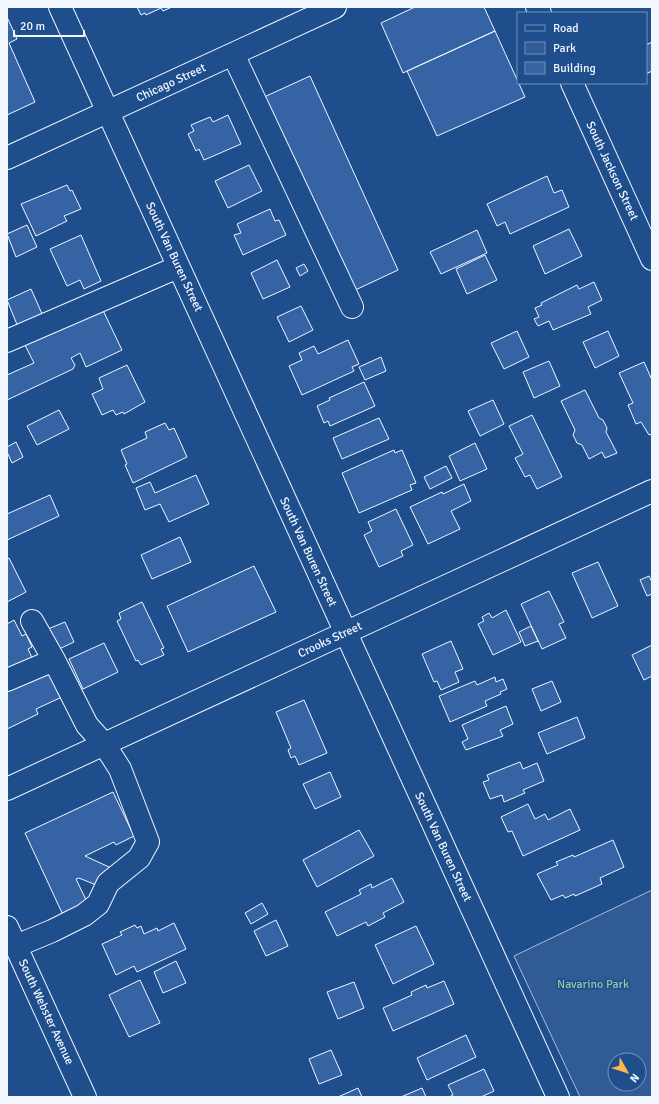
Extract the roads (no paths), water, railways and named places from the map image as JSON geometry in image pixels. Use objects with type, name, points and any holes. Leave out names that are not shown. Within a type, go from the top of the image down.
[{"type":"street","name":"South Van Buren Street","points":[[60,7],[558,1097]]},
{"type":"street","name":"Chicago Street","points":[[7,158],[335,7]]},
{"type":"street","points":[[233,54],[352,307]]},
{"type":"street","name":"South Jackson Street","points":[[572,84],[652,259]]},
{"type":"street","points":[[7,341],[178,267]]},
{"type":"street","name":"Crooks Street","points":[[7,789],[652,492]]},
{"type":"street","points":[[11,937],[65,924],[84,915],[98,904],[108,883],[139,858],[148,842],[120,769],[104,744],[87,725],[54,660],[32,621]]},
{"type":"street","points":[[7,680],[54,660]]},
{"type":"street","name":"South Webster Avenue","points":[[11,937],[85,1097]]},
{"type":"park label","name":"Navarino Park","points":[[593,984]]}]
